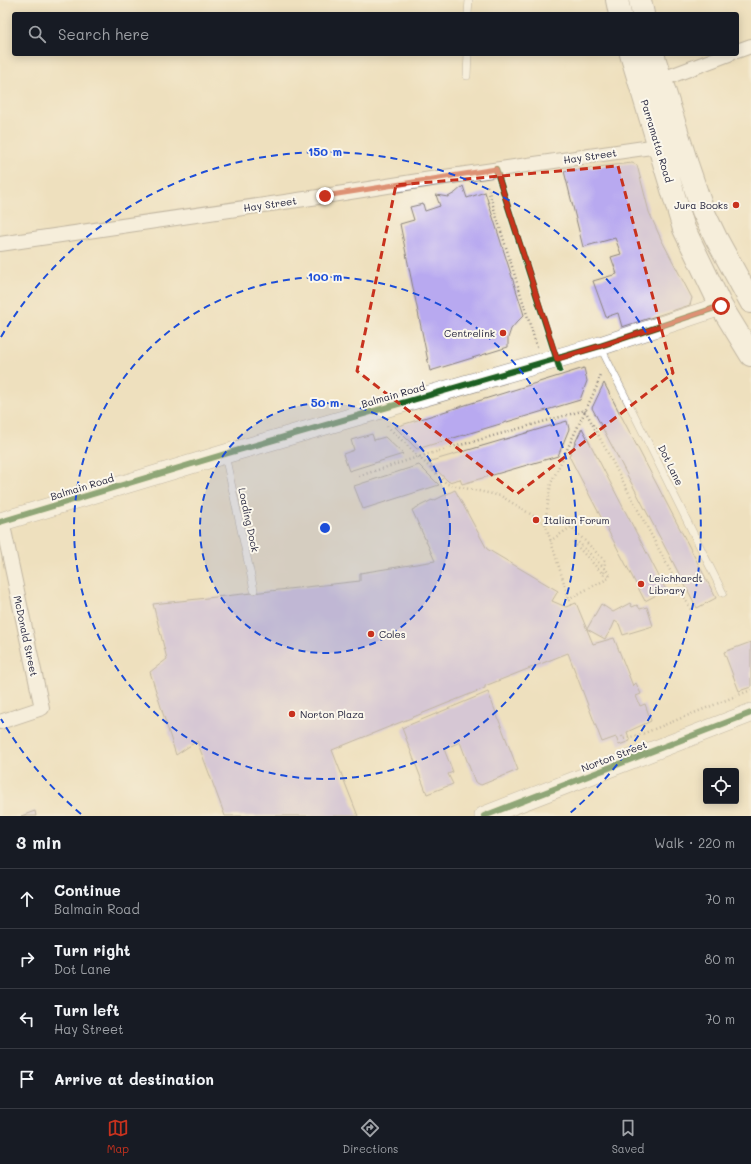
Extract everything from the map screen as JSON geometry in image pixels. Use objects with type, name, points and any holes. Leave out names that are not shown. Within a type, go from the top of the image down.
[{"type":"highway","points":[[617,0],[620,12]]},
{"type":"highway","points":[[640,0],[642,12]]},
{"type":"highway","name":"Parramatta Road","points":[[632,56],[684,229],[721,306],[745,336],[751,355]]},
{"type":"highway","name":"Parramatta Road","points":[[654,56],[687,164],[704,211],[716,238],[751,302]]},
{"type":"main road","name":"Balmain Road","points":[[1,522],[225,454],[542,363],[603,351],[721,306]]},
{"type":"main road","name":"Norton Street","points":[[484,816],[751,713]]},
{"type":"street","points":[[739,50],[751,46]]},
{"type":"street","points":[[660,80],[724,56]]},
{"type":"street","name":"Hay Street","points":[[0,244],[658,146]]},
{"type":"street","name":"McDonald Street","points":[[0,722],[42,708],[1,522]]},
{"type":"lane","points":[[468,12],[469,0]]},
{"type":"lane","points":[[467,76],[468,56]]},
{"type":"lane","name":"Dot Lane","points":[[603,351],[723,593]]},
{"type":"lane","name":"Loading Dock","points":[[225,454],[254,590]]},
{"type":"path","points":[[464,174],[469,188],[487,185],[542,363]]},
{"type":"path","points":[[571,605],[545,523],[551,483],[597,386],[603,351]]},
{"type":"path","points":[[359,476],[418,457],[585,410]]},
{"type":"path","points":[[585,410],[690,610]]},
{"type":"path","points":[[372,412],[447,484],[501,496],[545,523]]},
{"type":"path","points":[[550,541],[571,527],[605,562],[604,575],[574,543],[574,540],[577,541],[610,574],[609,578],[568,599]]},
{"type":"path","points":[[622,736],[623,739],[642,734],[751,690]]},
{"type":"highlighted area","points":[[618,166],[673,373],[517,494],[357,371],[396,185]]},
{"type":"building","points":[[632,163],[637,165],[649,212],[661,239],[692,298],[690,305],[622,327],[618,313],[606,317],[593,281],[617,274],[611,257],[621,254],[615,238],[583,247],[564,171]]},
{"type":"building","points":[[463,186],[467,198],[485,192],[524,315],[511,329],[508,338],[508,347],[430,371],[400,224],[414,220],[410,207],[423,204],[425,211],[440,206],[436,195],[448,197]]},
{"type":"building","points":[[584,368],[587,381],[580,400],[417,449],[395,427]]},
{"type":"building","points":[[604,383],[716,598],[697,608],[592,408]]},
{"type":"building","points":[[567,421],[569,429],[558,456],[462,484],[460,479],[449,482],[428,462]]},
{"type":"building","points":[[582,428],[666,590],[645,601],[569,456]]},
{"type":"building","points":[[372,434],[374,440],[385,437],[403,454],[349,471],[343,454],[354,450],[351,440]]},
{"type":"building","points":[[419,465],[439,485],[363,509],[354,486]]},
{"type":"building","name":"Norton Plaza","points":[[455,490],[487,549],[558,591],[552,601],[566,607],[576,603],[593,644],[614,638],[633,686],[636,683],[641,694],[636,696],[640,706],[645,704],[651,721],[627,732],[630,741],[619,745],[616,737],[602,742],[568,653],[332,750],[358,816],[225,816],[197,741],[176,755],[150,672],[167,659],[153,604],[360,581],[360,573],[435,561],[412,510]]},
{"type":"building","points":[[630,603],[632,607],[637,605],[640,609],[647,607],[653,626],[623,635],[619,624],[615,621],[605,639],[587,629],[601,604],[613,612]]},
{"type":"building","points":[[751,642],[751,687],[739,691],[724,652]]},
{"type":"building","points":[[488,692],[518,770],[481,785],[475,782],[460,742],[444,749],[453,772],[448,774],[453,784],[427,794],[402,728]]},
{"type":"building","points":[[35,811],[36,816],[21,816]]},
{"type":"cycle path","points":[[496,169],[560,370]]},
{"type":"cycle path","points":[[0,522],[225,454],[600,346],[721,306]]},
{"type":"cycle path","points":[[484,816],[751,713]]},
{"type":"place","name":"Jura Books","points":[[736,205]]},
{"type":"place","name":"Centrelink","points":[[503,333]]},
{"type":"place","name":"Italian Forum","points":[[536,520]]},
{"type":"place","name":"Leichhardt Library","points":[[641,584]]},
{"type":"place","name":"Coles","points":[[371,634]]},
{"type":"place","name":"Norton Plaza","points":[[292,714]]},
{"type":"route","points":[[325,196],[496,169],[557,359],[721,306]]}]
